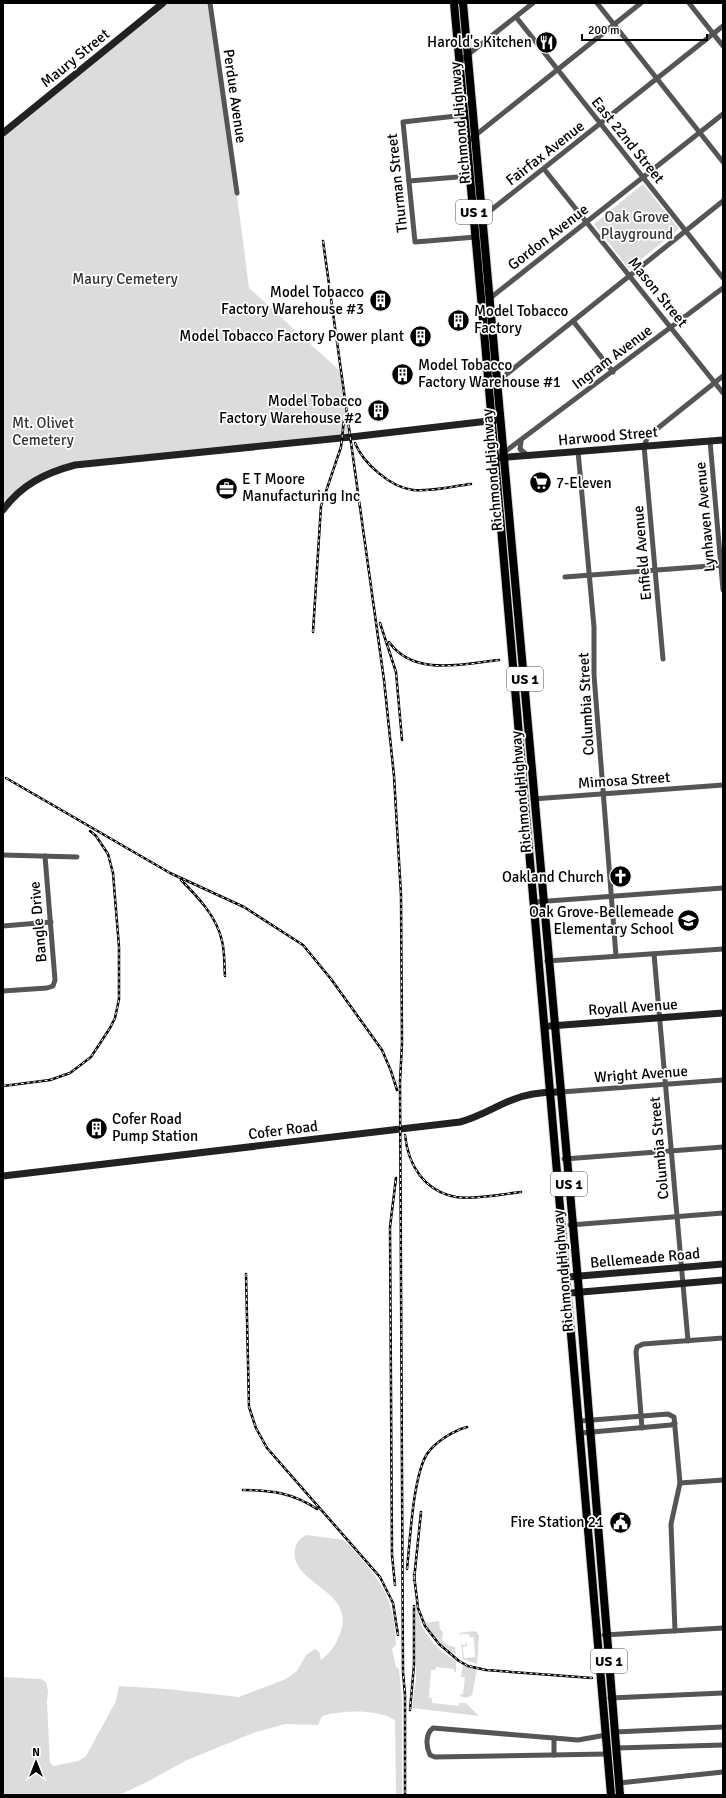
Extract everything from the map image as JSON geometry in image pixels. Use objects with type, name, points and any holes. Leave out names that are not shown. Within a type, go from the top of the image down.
[{"type":"main road","name":"Richmond Highway","points":[[454,3],[482,305],[494,382]]},
{"type":"main road","name":"Richmond Highway","points":[[463,3],[490,298],[497,420],[496,458],[570,1293],[611,1795]]},
{"type":"main road","name":"Richmond Highway","points":[[497,420],[505,455],[578,1276],[620,1795]]},
{"type":"street","name":"Maury Street","points":[[3,133],[163,3]]},
{"type":"street","name":"Perdue Avenue","points":[[210,3],[236,193]]},
{"type":"street","points":[[460,61],[533,3]]},
{"type":"street","points":[[597,3],[723,162]]},
{"type":"street","points":[[467,142],[641,3]]},
{"type":"street","points":[[689,3],[723,46]]},
{"type":"street","name":"East 22nd Street","points":[[516,17],[723,278]]},
{"type":"street","name":"Fairfax Avenue","points":[[475,224],[723,26]]},
{"type":"street","name":"Gordon Avenue","points":[[482,305],[723,114]]},
{"type":"street","name":"Thurman Street","points":[[464,115],[403,122],[415,242],[476,236]]},
{"type":"street","name":"Mason Street","points":[[544,169],[723,394]]},
{"type":"street","points":[[409,181],[470,176]]},
{"type":"street","points":[[494,382],[723,201]]},
{"type":"street","name":"Ingram Avenue","points":[[505,455],[723,288]]},
{"type":"street","points":[[573,321],[613,372]]},
{"type":"street","points":[[644,446],[648,436],[723,376]]},
{"type":"street","points":[[3,510],[20,491],[38,478],[54,471],[75,465],[353,437],[497,420]]},
{"type":"street","name":"Harwood Street","points":[[496,458],[505,455],[527,456],[723,440]]},
{"type":"street","points":[[522,441],[520,449],[527,456]]},
{"type":"street","name":"Lynhaven Avenue","points":[[710,441],[723,590]]},
{"type":"street","name":"Enfield Avenue","points":[[644,446],[663,659]]},
{"type":"street","name":"Columbia Street","points":[[578,451],[594,627],[594,675],[616,956]]},
{"type":"street","points":[[565,577],[722,565]]},
{"type":"street","name":"Mimosa Street","points":[[526,800],[723,785]]},
{"type":"street","points":[[3,855],[77,857]]},
{"type":"street","name":"Bangle Drive","points":[[3,991],[47,988],[53,986],[55,980],[45,856]]},
{"type":"street","points":[[535,902],[723,888]]},
{"type":"street","points":[[3,926],[51,922]]},
{"type":"street","points":[[540,962],[723,949]]},
{"type":"street","name":"Columbia Street","points":[[654,954],[688,1341]]},
{"type":"street","name":"Royall Avenue","points":[[546,1026],[723,1013]]},
{"type":"street","name":"Wright Avenue","points":[[561,1092],[723,1080]]},
{"type":"street","name":"Cofer Road","points":[[3,1176],[449,1124],[478,1117],[517,1098],[552,1092],[561,1092]]},
{"type":"street","points":[[558,1159],[723,1147]]},
{"type":"street","points":[[564,1226],[723,1213]]},
{"type":"street","name":"Bellemeade Road","points":[[568,1277],[723,1264]]},
{"type":"street","name":"Bellemeade Road","points":[[570,1293],[723,1280]]},
{"type":"street","points":[[642,1428],[636,1352],[637,1346],[643,1344],[723,1338]]},
{"type":"street","points":[[580,1421],[670,1414],[674,1418],[680,1483],[671,1524],[675,1631]]},
{"type":"street","points":[[581,1433],[671,1426],[675,1423]]},
{"type":"street","points":[[680,1483],[723,1480]]},
{"type":"street","points":[[598,1636],[607,1634],[723,1628]]},
{"type":"street","points":[[603,1699],[723,1693]]},
{"type":"street","points":[[615,1732],[723,1727]]},
{"type":"street","points":[[606,1735],[578,1740],[433,1728],[428,1734],[427,1748],[430,1755],[435,1757],[607,1754]]},
{"type":"street","points":[[554,1738],[554,1755]]},
{"type":"street","points":[[616,1748],[723,1745]]},
{"type":"street","points":[[619,1783],[723,1772]]},
{"type":"green space","name":"Maury Cemetery","points":[[164,3],[212,3],[249,288],[340,371],[350,437],[235,446],[57,471],[22,490],[3,511],[3,133]]},
{"type":"green space","name":"Oak Grove Playground","points":[[643,184],[679,229],[629,269],[594,224]]},
{"type":"green space","points":[[306,1535],[344,1540],[374,1575],[381,1585],[390,1605],[396,1645],[392,1649],[396,1667],[399,1669],[402,1701],[402,1795],[396,1795],[395,1720],[387,1716],[369,1712],[349,1712],[322,1716],[318,1725],[285,1724],[253,1733],[185,1761],[147,1782],[119,1795],[3,1795],[3,1677],[41,1679],[46,1682],[48,1691],[47,1702],[50,1763],[54,1766],[78,1761],[86,1756],[116,1701],[119,1686],[167,1689],[239,1697],[286,1679],[297,1671],[306,1655],[315,1649],[319,1652],[321,1660],[330,1652],[336,1643],[343,1621],[340,1608],[332,1598],[302,1571],[296,1561],[295,1549],[300,1539]]},
{"type":"green space","points":[[416,1607],[425,1633],[442,1651],[456,1661],[456,1672],[454,1672],[454,1669],[436,1667],[435,1670],[431,1670],[429,1698],[432,1698],[432,1703],[459,1706],[459,1703],[466,1703],[479,1716],[412,1708],[416,1678]]},
{"type":"green space","points":[[439,1621],[440,1629],[443,1632],[442,1640],[447,1645],[455,1647],[456,1655],[435,1639],[425,1623]]},
{"type":"green space","points":[[473,1631],[477,1632],[479,1636],[477,1664],[463,1659],[461,1642],[465,1645],[466,1641],[467,1646],[463,1647],[464,1658],[475,1657],[474,1637],[470,1637],[469,1634],[461,1634],[460,1637],[460,1633]]},
{"type":"green space","points":[[463,1664],[477,1669],[472,1695],[466,1698],[460,1696],[463,1694],[465,1677],[461,1677]]},
{"type":"railway","points":[[323,241],[384,680],[394,776],[401,895],[402,1043],[400,1082],[405,1795]]},
{"type":"railway","points":[[313,632],[321,506],[341,447],[344,420]]},
{"type":"railway","points":[[355,443],[364,458],[378,473],[404,488],[426,490],[471,484]]},
{"type":"railway","points":[[380,623],[396,672],[402,740]]},
{"type":"railway","points":[[389,642],[399,653],[412,660],[425,664],[440,666],[499,660]]},
{"type":"railway","points":[[6,778],[170,873],[244,907],[303,945],[331,979],[382,1050],[397,1090]]},
{"type":"railway","points":[[3,1086],[50,1080],[70,1073],[91,1057],[115,1018],[119,999],[119,947],[113,873],[108,854],[96,836],[90,831]]},
{"type":"railway","points":[[181,880],[200,900],[220,932],[223,945],[225,976]]},
{"type":"railway","points":[[405,1135],[410,1156],[420,1175],[427,1183],[445,1194],[456,1197],[472,1198],[521,1192]]},
{"type":"railway","points":[[395,1585],[392,1555],[390,1227],[396,1178]]},
{"type":"railway","points":[[246,1274],[249,1407],[256,1428],[267,1448],[380,1577],[393,1603],[398,1635]]},
{"type":"railway","points":[[407,1569],[415,1493],[422,1464],[427,1454],[439,1441],[450,1434],[467,1427]]},
{"type":"railway","points":[[243,1490],[272,1492],[290,1496],[299,1499],[317,1509]]},
{"type":"railway","points":[[414,1580],[421,1512]]},
{"type":"railway","points":[[414,1575],[418,1608],[425,1626],[439,1644],[459,1661],[468,1666],[486,1670],[592,1678]]},
{"type":"railway","points":[[410,1710],[414,1665],[414,1606]]},
{"type":"place","name":"Harold's Kitchen","points":[[547,42]]},
{"type":"place","name":"Model Tobacco Factory Warehouse #3","points":[[380,301]]},
{"type":"place","name":"Model Tobacco Factory","points":[[458,320]]},
{"type":"place","name":"Model Tobacco Factory Power plant","points":[[420,336]]},
{"type":"place","name":"Model Tobacco Factory Warehouse #1","points":[[402,374]]},
{"type":"place","name":"Model Tobacco Factory Warehouse #2","points":[[378,410]]},
{"type":"place","name":"7-Eleven","points":[[540,483]]},
{"type":"place","name":"E T Moore Manufacturing Inc","points":[[226,488]]},
{"type":"place","name":"Oakland Church","points":[[620,877]]},
{"type":"place","name":"Oak Grove-Bellemeade Elementary School","points":[[689,921]]},
{"type":"place","name":"Cofer Road Pump Station","points":[[96,1128]]},
{"type":"place","name":"Fire Station 21","points":[[620,1522]]},
{"type":"park label","name":"Mt. Olivet Cemetery","points":[[43,432]]}]
